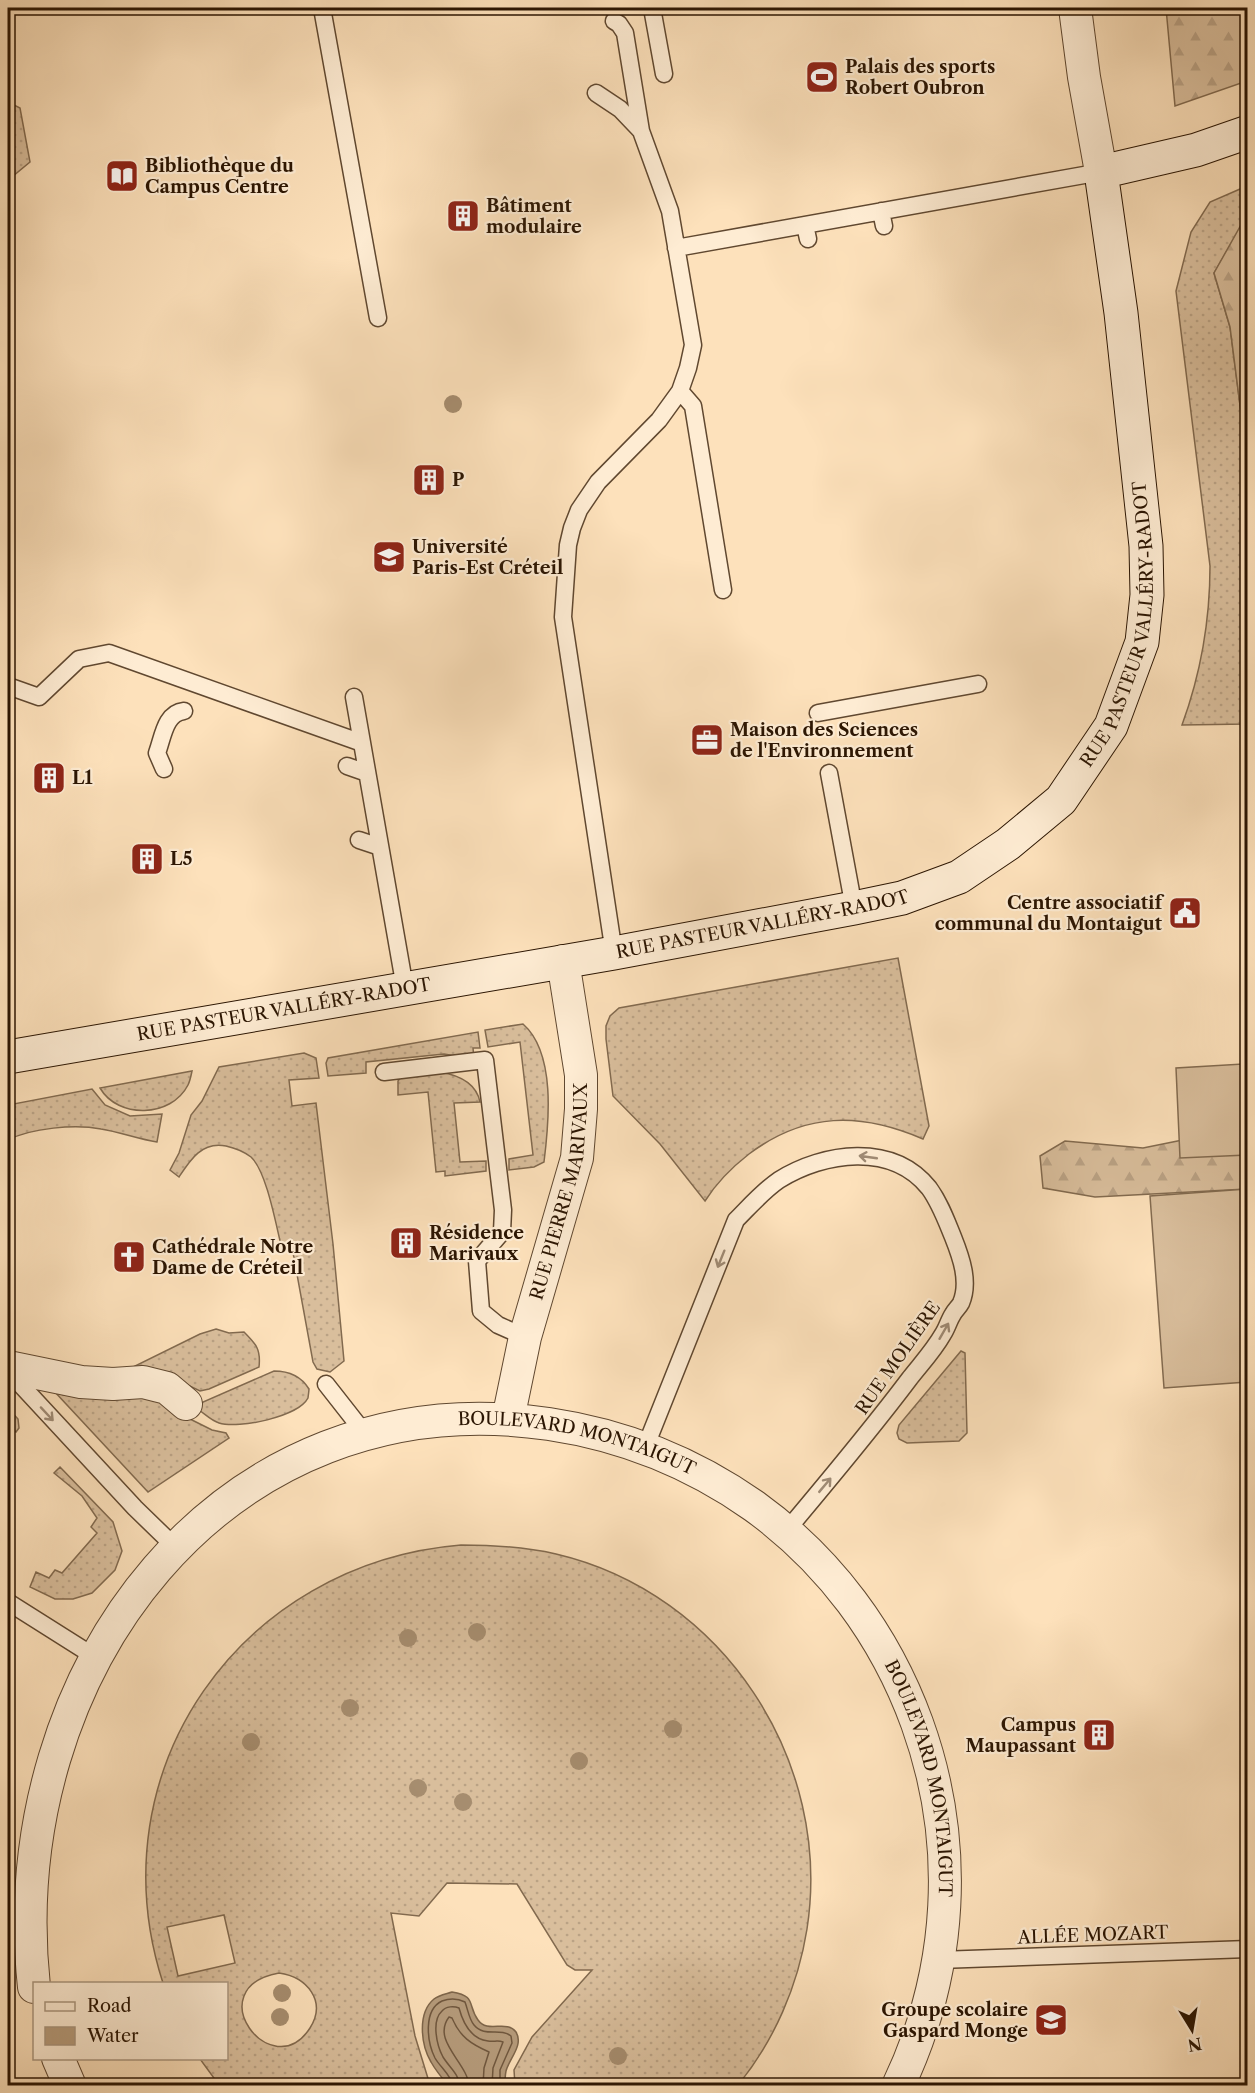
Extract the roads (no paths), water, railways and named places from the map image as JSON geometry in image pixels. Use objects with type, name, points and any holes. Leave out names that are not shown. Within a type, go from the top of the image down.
[{"type":"street","points":[[1075,8],[1084,77],[1101,172],[1196,150],[1248,132]]},
{"type":"street","name":"RUE PASTEUR VALLÉRY-RADOT","points":[[8,1057],[614,953],[902,898],[959,877],[1008,844],[1061,800],[1111,726],[1142,642],[1147,595],[1146,546],[1121,313],[1101,172]]},
{"type":"street","name":"RUE PIERRE MARIVAUX","points":[[508,1419],[525,1337],[577,1158],[581,1109],[580,1075],[562,961]]},
{"type":"street","points":[[8,1369],[81,1382],[113,1384],[143,1382],[167,1388],[186,1404]]},
{"type":"street","name":"BOULEVARD MONTAIGUT","points":[[33,1982],[26,1936],[15,1895],[35,1771],[61,1695],[84,1650],[116,1602],[170,1542],[211,1509],[256,1479],[304,1456],[366,1435],[434,1422],[508,1419],[567,1427],[620,1439],[694,1469],[718,1482],[787,1530],[840,1587],[872,1630],[906,1693],[925,1744],[939,1804],[945,1857],[945,1911],[939,1960],[926,2016],[898,2085]]},
{"type":"street","points":[[59,2060],[70,2085]]},
{"type":"lane","points":[[322,8],[378,318]]},
{"type":"lane","points":[[652,8],[664,74]]},
{"type":"lane","points":[[614,21],[622,28],[626,39],[642,131],[670,211],[693,345],[680,390],[659,420],[598,482],[579,510],[568,545],[563,617],[614,953]]},
{"type":"lane","points":[[596,93],[620,109],[642,131]]},
{"type":"lane","points":[[676,248],[807,232],[962,204],[1101,172]]},
{"type":"lane","points":[[680,390],[693,406],[723,590]]},
{"type":"lane","points":[[8,686],[39,697],[79,659],[110,653],[362,743]]},
{"type":"lane","points":[[818,713],[978,684]]},
{"type":"lane","points":[[354,697],[405,988]]},
{"type":"lane","points":[[164,769],[157,753],[169,719],[178,712],[184,711]]},
{"type":"lane","points":[[347,766],[367,772]]},
{"type":"lane","points":[[829,773],[854,908]]},
{"type":"lane","points":[[359,840],[380,847]]},
{"type":"lane","points":[[384,1072],[485,1060],[503,1210],[502,1232],[477,1261],[481,1311],[498,1325],[525,1337]]},
{"type":"lane","name":"RUE MOLIÈRE","points":[[645,1448],[736,1220],[760,1195],[778,1181],[810,1164],[850,1155],[878,1158],[899,1165],[921,1179],[930,1189],[946,1217],[960,1253],[965,1285],[960,1304],[953,1312],[943,1334],[862,1441],[787,1530]]},
{"type":"lane","points":[[8,1369],[170,1542]]},
{"type":"lane","points":[[326,1383],[366,1435]]},
{"type":"lane","points":[[9,1607],[84,1650]]},
{"type":"lane","name":"ALLÉE MOZART","points":[[939,1960],[1248,1949]]},
{"type":"water","points":[[452,1992],[468,1999],[482,2024],[512,2028],[516,2032],[518,2042],[506,2071],[505,2085],[448,2085],[431,2062],[423,2038],[425,2012],[434,1999]]},
{"type":"place","name":"Palais des sports Robert Oubron","points":[[822,77]]},
{"type":"place","name":"Bibliothèque du Campus Centre","points":[[122,176]]},
{"type":"place","name":"Bâtiment modulaire","points":[[463,216]]},
{"type":"place","name":"P","points":[[429,480]]},
{"type":"place","name":"Université Paris-Est Créteil","points":[[389,557]]},
{"type":"place","name":"Maison des Sciences de l'Environnement","points":[[707,740]]},
{"type":"place","name":"L1","points":[[49,778]]},
{"type":"place","name":"L5","points":[[147,859]]},
{"type":"place","name":"Centre associatif communal du Montaigut","points":[[1185,913]]},
{"type":"place","name":"Résidence Marivaux","points":[[406,1243]]},
{"type":"place","name":"Cathédrale Notre Dame de Créteil","points":[[129,1257]]},
{"type":"place","name":"Campus Maupassant","points":[[1099,1735]]},
{"type":"place","name":"Groupe scolaire Gaspard Monge","points":[[1051,2020]]}]
